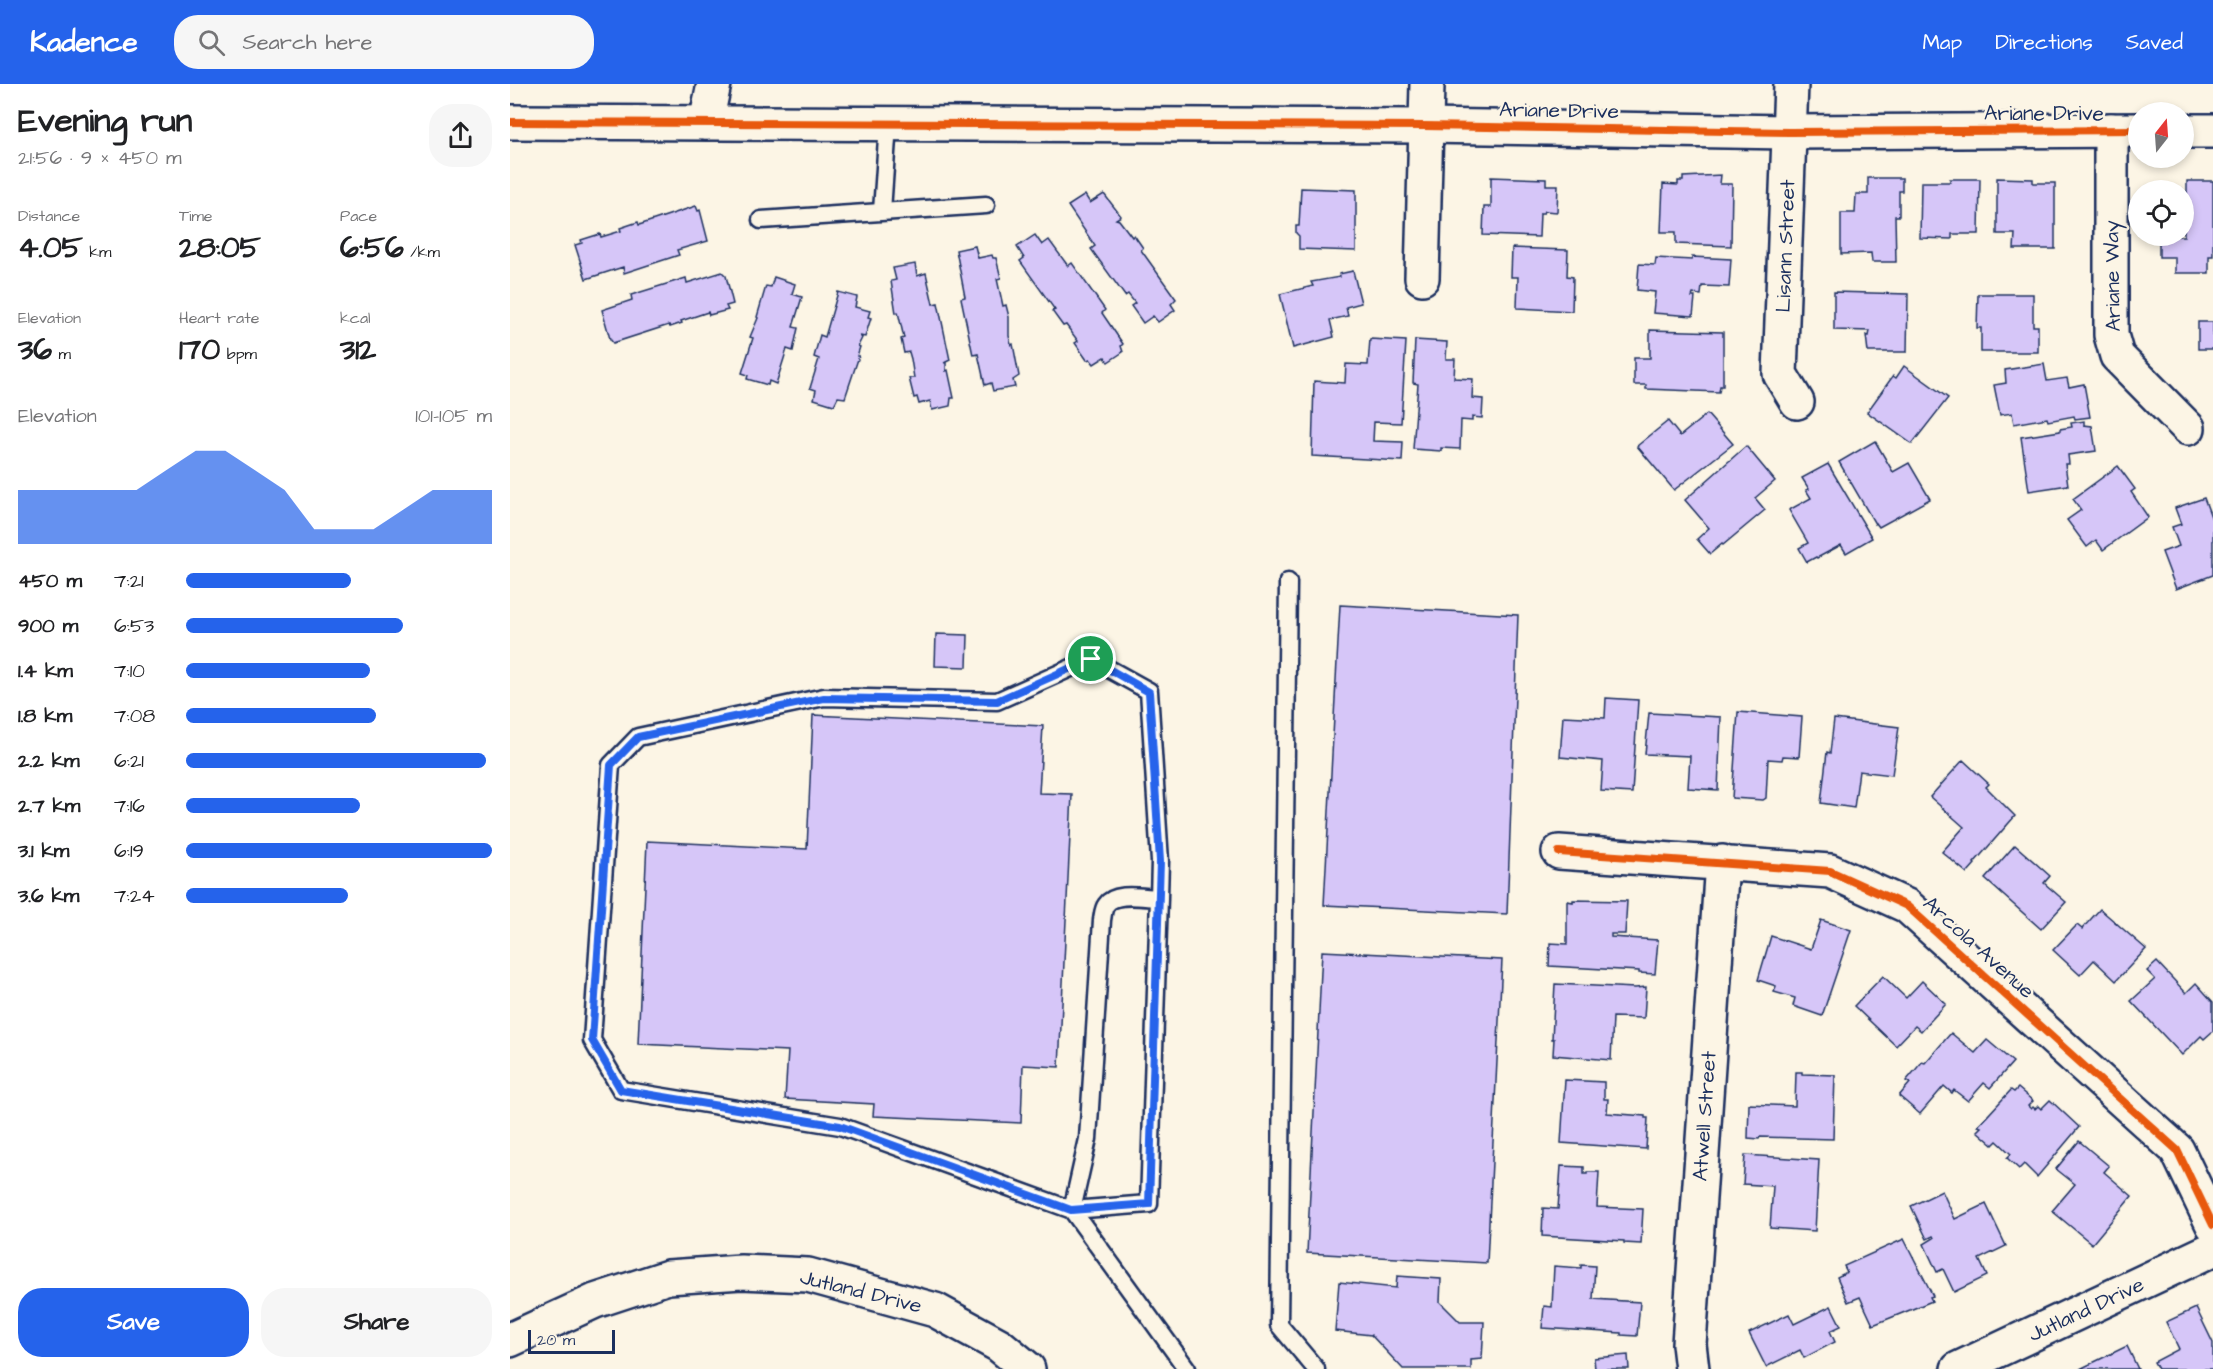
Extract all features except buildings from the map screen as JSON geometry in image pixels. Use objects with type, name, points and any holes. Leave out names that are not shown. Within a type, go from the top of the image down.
[{"type":"street","points":[[706,123],[714,84]]},
{"type":"street","points":[[1422,278],[1427,84]]},
{"type":"street","name":"Lisann Street","points":[[1791,84],[1780,374],[1797,402]]},
{"type":"street","name":"Ariane Drive","points":[[510,122],[1425,126],[1789,132],[2125,130]]},
{"type":"street","name":"Ariane Way","points":[[2125,130],[2111,335],[2117,356],[2188,428]]},
{"type":"street","points":[[2194,130],[2213,131]]},
{"type":"street","name":"Arcola Avenue","points":[[1559,852],[1830,871],[1907,906],[2177,1150],[2213,1225]]},
{"type":"street","name":"Atwell Street","points":[[1692,1369],[1689,1344],[1722,862]]},
{"type":"street","name":"Jutland Drive","points":[[1958,1369],[2213,1249]]},
{"type":"street","name":"Jutland Drive","points":[[510,1340],[595,1301],[668,1277],[741,1272],[808,1275],[935,1310],[999,1345],[1028,1369]]},
{"type":"lane","points":[[882,211],[888,124]]},
{"type":"lane","points":[[760,220],[986,205]]},
{"type":"lane","points":[[1288,582],[1279,1325],[1316,1369]]},
{"type":"lane","points":[[1091,659],[1149,692],[1160,861],[1149,1204],[1071,1210],[840,1126],[621,1090],[592,1040],[611,765],[638,737],[824,698],[997,701],[1091,659]]},
{"type":"lane","points":[[1159,898],[1113,898],[1105,906],[1102,920],[1088,1139],[1071,1210],[1187,1369]]},
{"type":"cycle path","points":[[510,122],[1425,126],[1789,132],[2128,130]]},
{"type":"cycle path","points":[[1559,852],[1830,871],[1907,906],[2177,1150],[2213,1225]]},
{"type":"route","points":[[1091,659],[1149,692],[1160,861],[1149,1204],[1071,1210],[840,1126],[621,1090],[592,1040],[611,765],[638,737],[824,698],[997,701],[1091,659]]}]
